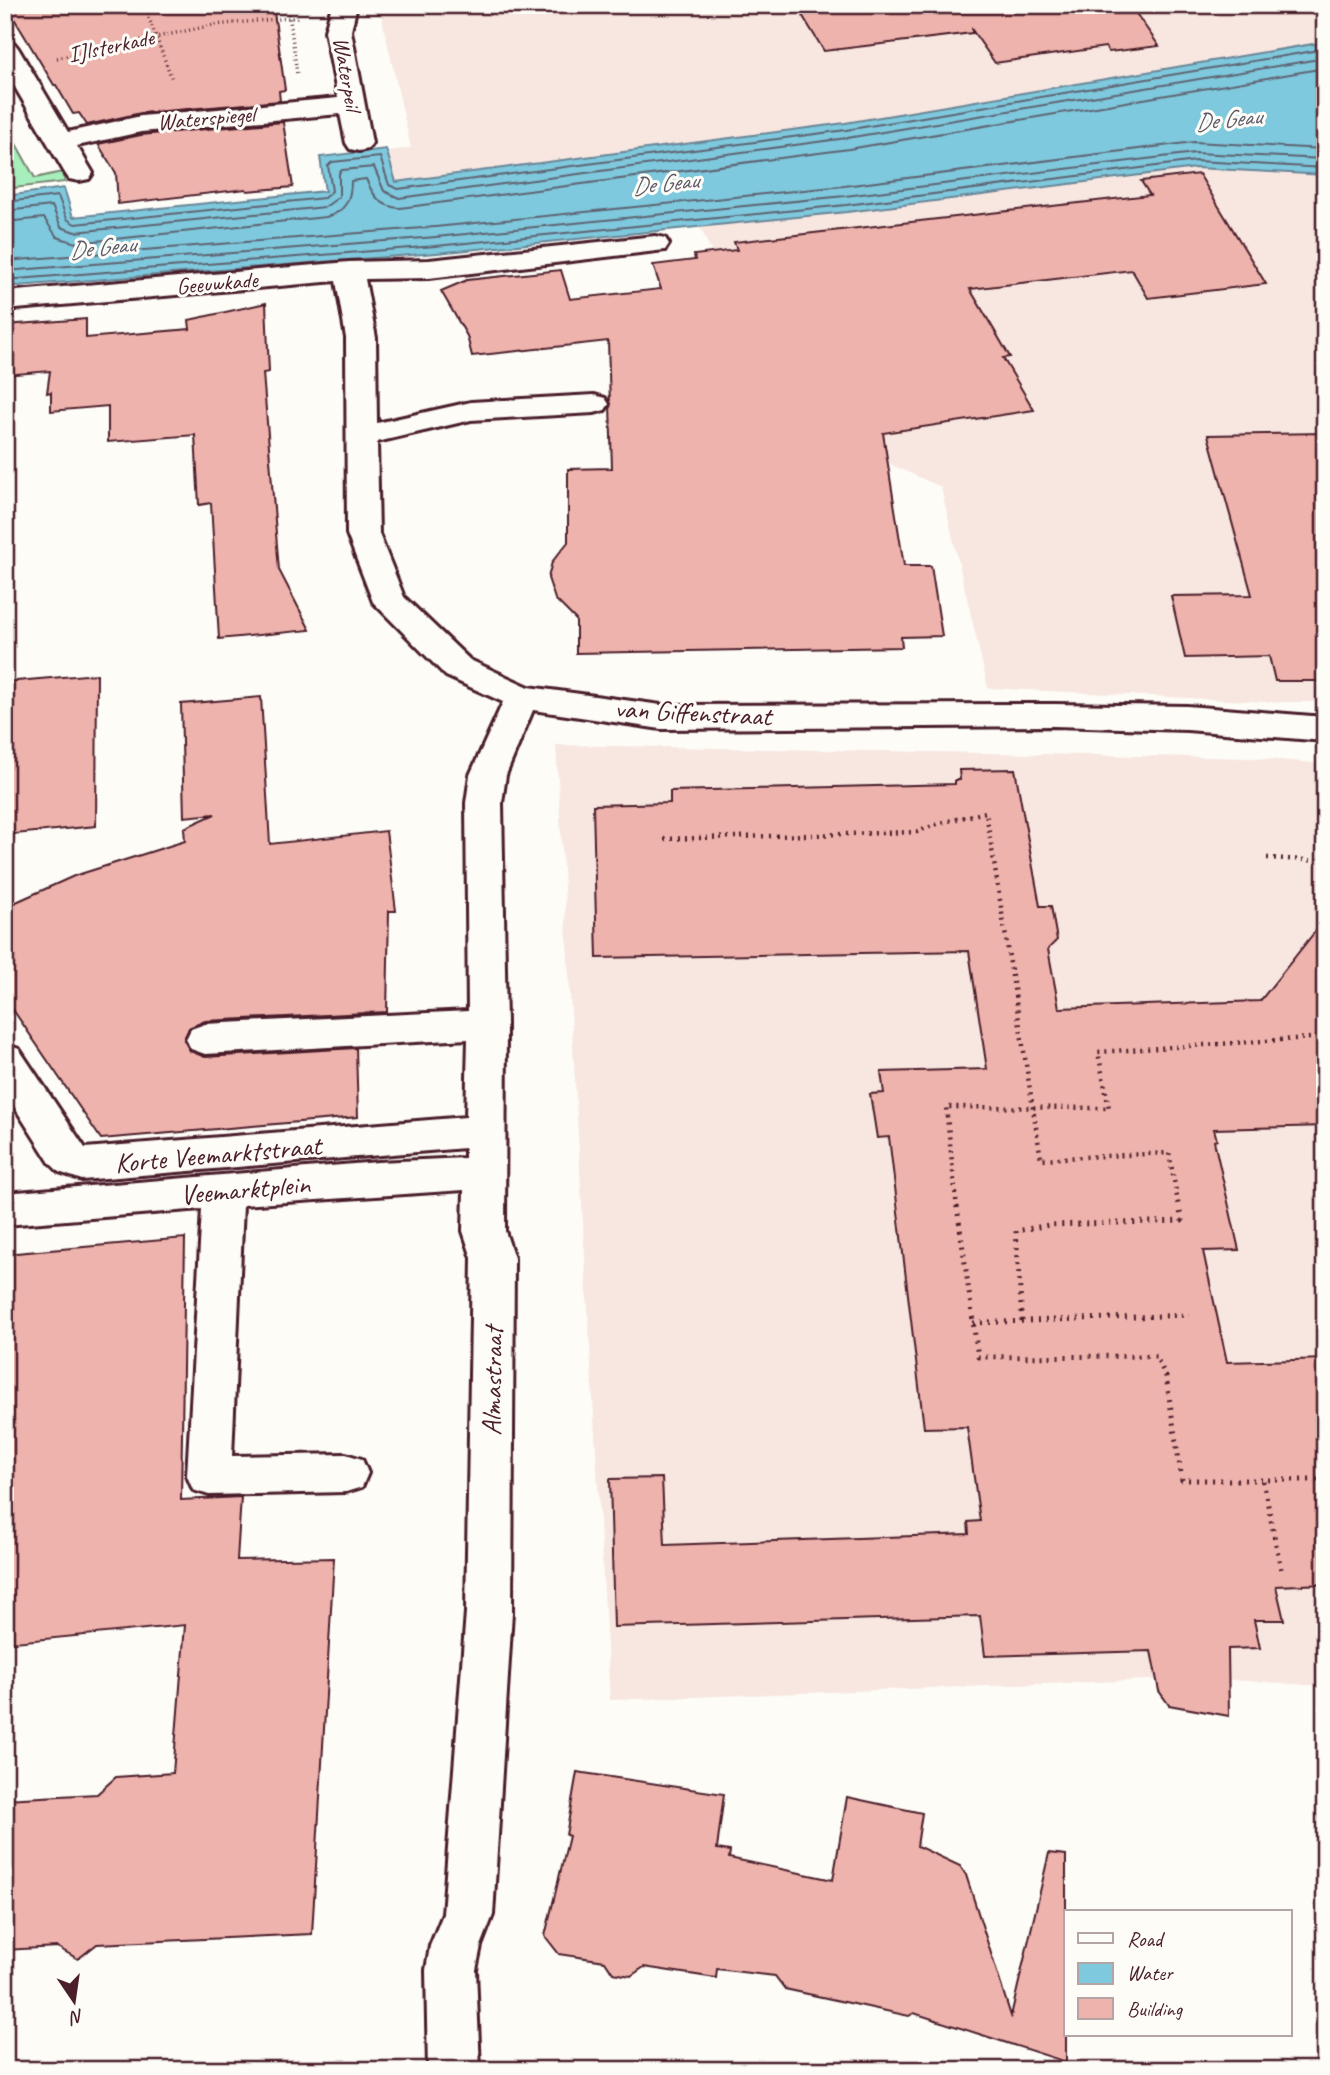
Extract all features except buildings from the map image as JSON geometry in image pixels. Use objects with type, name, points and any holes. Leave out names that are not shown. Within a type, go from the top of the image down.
[{"type":"street","name":"Waterpeil","points":[[345,5],[338,31],[359,143]]},
{"type":"street","points":[[5,48],[79,173]]},
{"type":"street","name":"Waterspiegel","points":[[61,142],[141,124],[352,105]]},
{"type":"street","name":"Geeuwkade","points":[[5,300],[349,271],[429,269],[655,244]]},
{"type":"street","name":"van Giffenstraat","points":[[349,271],[360,338],[363,534],[389,602],[458,668],[522,697],[661,717],[1054,715],[1187,718],[1325,729]]},
{"type":"street","points":[[362,436],[471,411],[594,404]]},
{"type":"street","name":"Almastraat","points":[[454,2070],[456,2048],[450,1983],[453,1955],[468,1915],[489,1612],[493,1258],[484,1231],[487,1024],[484,803],[488,775],[522,697]]},
{"type":"street","points":[[205,1039],[487,1024]]},
{"type":"street","name":"Korte Veemarktstraat","points":[[5,1059],[64,1152],[73,1161],[82,1164],[486,1152]]},
{"type":"street","name":"Veemarktplein","points":[[5,1209],[378,1178],[486,1152]]},
{"type":"street","points":[[223,1191],[209,1476],[346,1473]]},
{"type":"path","points":[[144,5],[172,79]]},
{"type":"path","points":[[288,5],[301,110]]},
{"type":"path","name":"IJlsterkade","points":[[48,60],[221,24],[320,15],[345,5]]},
{"type":"path","points":[[664,839],[917,832],[940,823],[986,812],[1041,1158],[1169,1153],[1182,1220],[1049,1225],[1016,1231],[1022,1321]]},
{"type":"path","points":[[1267,858],[1325,861]]},
{"type":"path","points":[[1325,1037],[1098,1052],[1109,1108],[1034,1110],[946,1107],[947,1132],[978,1357],[1156,1356],[1166,1377],[1182,1480],[1325,1480]]},
{"type":"path","points":[[973,1323],[1189,1315]]},
{"type":"path","points":[[1263,1481],[1281,1569]]},
{"type":"shaded area","points":[[379,5],[1325,5],[1325,76],[385,192],[374,153],[411,148]]},
{"type":"shaded area","points":[[1325,148],[1325,702],[1268,702],[988,688],[941,487],[892,465],[743,324],[692,208]]},
{"type":"shaded area","points":[[556,745],[1256,758],[1325,764],[1325,1686],[1201,1678],[610,1700]]},
{"type":"green space","points":[[5,124],[35,178],[62,172],[65,182],[5,189]]},
{"type":"water","name":"De Geau","points":[[1325,42],[1325,175],[1196,168],[847,212],[437,253],[5,287],[5,196],[64,188],[73,217],[325,191],[320,157],[386,149],[396,182],[845,123]]}]
